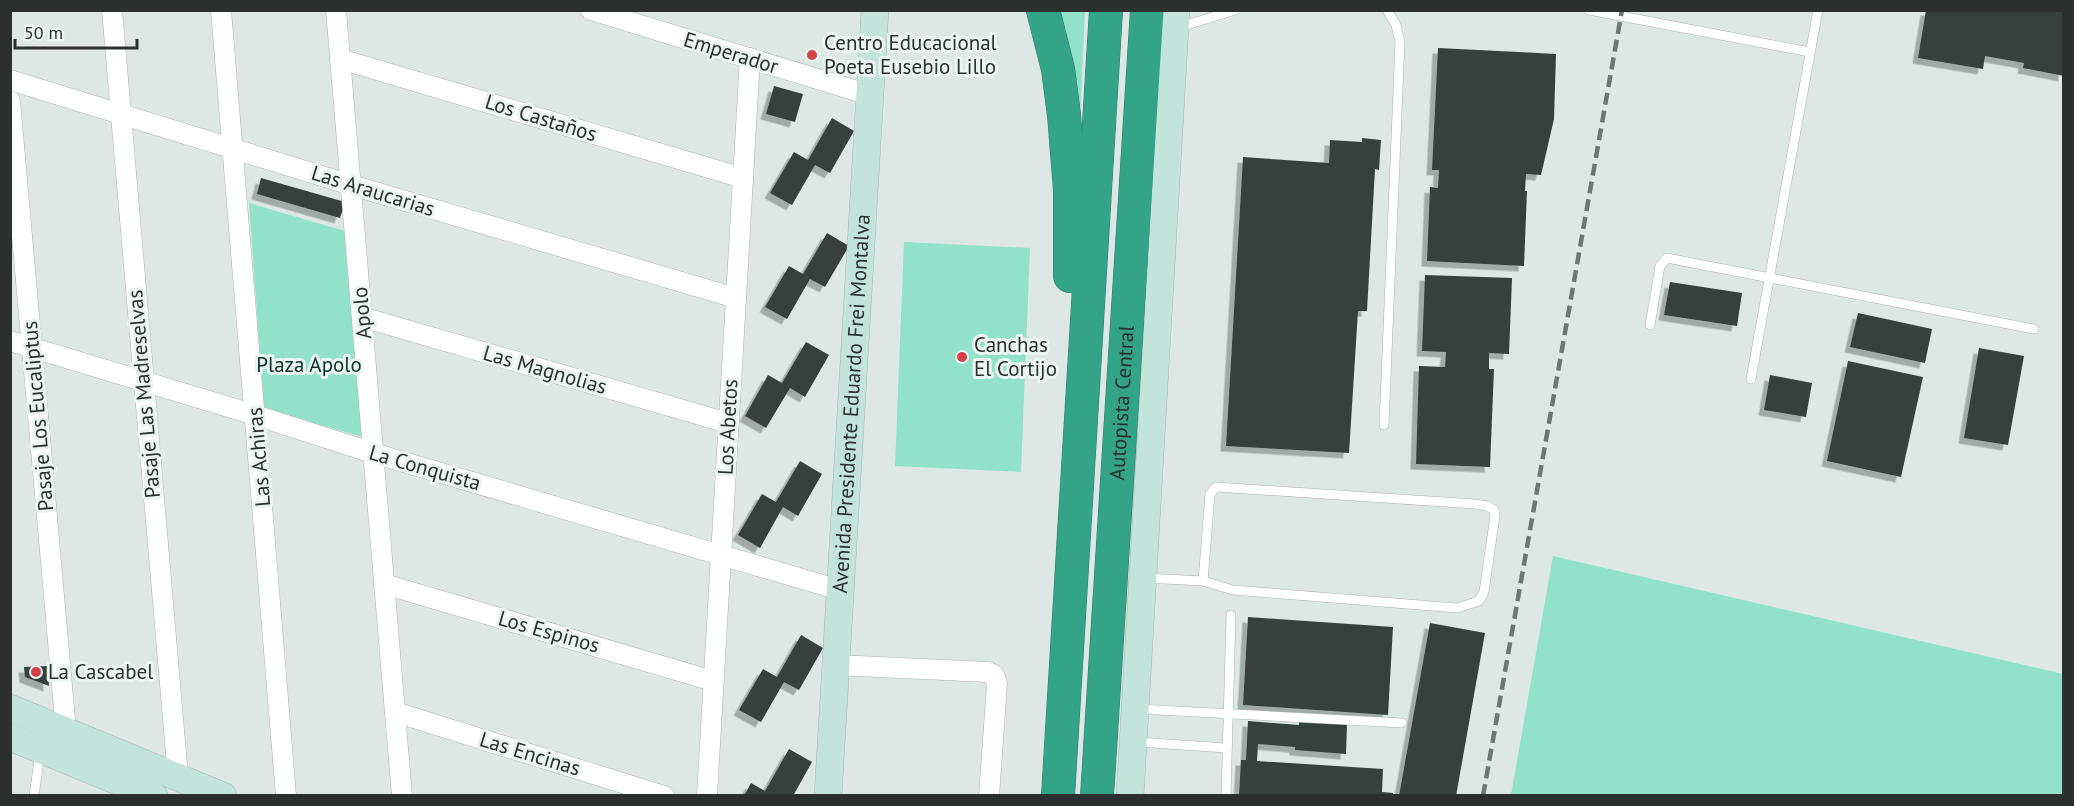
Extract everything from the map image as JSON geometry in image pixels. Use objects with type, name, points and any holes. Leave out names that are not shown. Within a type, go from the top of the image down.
[{"type":"highway","points":[[1043,10],[1058,69],[1064,115],[1069,181],[1071,291],[1083,393]]},
{"type":"highway","name":"Autopista Central","points":[[1058,795],[1106,10]]},
{"type":"highway","name":"Autopista Central","points":[[1097,795],[1147,10]]},
{"type":"main road","name":"Avenida Presidente Eduardo Frei Montalva","points":[[828,795],[875,10]]},
{"type":"main road","points":[[1130,795],[1175,20]]},
{"type":"main road","points":[[10,708],[223,795]]},
{"type":"main road","points":[[10,737],[154,795]]},
{"type":"street","name":"Pasaje Las Madreselvas","points":[[111,10],[178,777]]},
{"type":"street","name":"Las Achiras","points":[[220,10],[286,795]]},
{"type":"street","name":"Apolo","points":[[336,10],[402,795]]},
{"type":"street","name":"Emperador","points":[[591,10],[870,95]]},
{"type":"street","name":"Los Castaños","points":[[340,58],[742,178]]},
{"type":"street","name":"Los Abetos","points":[[706,795],[750,58]]},
{"type":"street","name":"Las Araucarias","points":[[10,80],[351,185],[736,298]]},
{"type":"street","name":"Pasaje Los Eucaliptus","points":[[10,101],[66,731]]},
{"type":"street","name":"Las Magnolias","points":[[362,316],[728,423]]},
{"type":"street","name":"La Conquista","points":[[10,341],[373,453],[840,590]]},
{"type":"street","name":"Los Espinos","points":[[384,584],[713,681]]},
{"type":"street","points":[[835,664],[988,672],[994,675],[997,684],[989,795]]},
{"type":"street","name":"Las Encinas","points":[[395,712],[664,795]]},
{"type":"lane","points":[[1175,20],[1235,10]]},
{"type":"lane","points":[[1384,425],[1400,42],[1396,25],[1387,10]]},
{"type":"lane","points":[[1589,10],[1810,52]]},
{"type":"lane","points":[[1751,379],[1818,10]]},
{"type":"lane","points":[[1650,325],[1660,266],[1667,258],[2034,329]]},
{"type":"lane","points":[[1143,578],[1203,581],[1233,590],[1457,608],[1479,601],[1484,592],[1494,510],[1475,504],[1216,488],[1210,494],[1203,581]]},
{"type":"lane","points":[[1226,795],[1230,615]]},
{"type":"lane","points":[[1135,709],[1402,723]]},
{"type":"lane","points":[[1133,741],[1227,747]]},
{"type":"lane","points":[[34,795],[40,749]]},
{"type":"green space","points":[[1053,11],[1085,11],[1079,139]]},
{"type":"green space","name":"Plaza Apolo","points":[[249,203],[345,231],[363,437],[264,409]]},
{"type":"green space","name":"Canchas El Cortijo","points":[[904,242],[1030,248],[1021,472],[895,466]]},
{"type":"green space","points":[[1553,556],[2063,674],[2063,795],[1511,795]]},
{"type":"building","points":[[1926,10],[2064,10],[2064,76],[2023,68],[2024,63],[1985,56],[1983,69],[1918,58]]},
{"type":"building","points":[[1438,48],[1556,54],[1554,119],[1541,175],[1526,174],[1524,266],[1427,261],[1430,187],[1438,188],[1439,170],[1432,170]]},
{"type":"building","points":[[774,86],[803,94],[795,122],[766,114]]},
{"type":"building","points":[[832,118],[854,131],[830,173],[815,165],[792,205],[770,193],[794,152],[808,160]]},
{"type":"building","points":[[1362,138],[1381,140],[1379,170],[1375,169],[1367,311],[1358,311],[1349,453],[1226,446],[1243,157],[1329,163],[1330,140],[1362,142]]},
{"type":"building","points":[[261,178],[345,202],[340,218],[257,194]]},
{"type":"building","points":[[827,233],[849,246],[825,287],[810,279],[787,319],[765,307],[789,266],[803,274]]},
{"type":"building","points":[[1425,275],[1512,278],[1509,354],[1489,353],[1489,369],[1494,369],[1490,467],[1416,464],[1419,366],[1445,367],[1446,352],[1422,351]]},
{"type":"building","points":[[1670,282],[1742,293],[1737,326],[1664,315]]},
{"type":"building","points":[[1858,313],[1932,329],[1925,363],[1850,347]]},
{"type":"building","points":[[806,342],[829,355],[805,397],[790,388],[766,428],[745,416],[768,375],[782,383]]},
{"type":"building","points":[[1979,348],[2024,356],[2008,445],[1964,438]]},
{"type":"building","points":[[1848,361],[1923,377],[1901,477],[1827,461]]},
{"type":"building","points":[[1770,375],[1812,383],[1806,417],[1764,410]]},
{"type":"building","points":[[800,461],[822,474],[798,516],[783,507],[760,548],[738,535],[762,494],[776,502]]},
{"type":"building","points":[[1248,617],[1393,627],[1388,715],[1243,705]]},
{"type":"building","points":[[1430,623],[1485,633],[1456,796],[1399,796]]},
{"type":"building","points":[[801,635],[823,648],[799,690],[784,682],[761,722],[739,710],[763,669],[777,677]]},
{"type":"building","name":"La Cascabel","points":[[48,666],[49,686],[25,677],[24,667]]},
{"type":"building","points":[[1248,721],[1299,725],[1299,721],[1347,724],[1346,754],[1258,744],[1257,761],[1383,769],[1382,792],[1393,793],[1392,796],[1239,796],[1241,760],[1246,760]]},
{"type":"building","points":[[789,749],[812,762],[793,796],[744,796],[751,783],[765,791]]},
{"type":"railway","points":[[1483,796],[1622,10]]},
{"type":"place","name":"Centro Educacional Poeta Eusebio Lillo","points":[[812,55]]},
{"type":"place","name":"Canchas El Cortijo","points":[[962,357]]},
{"type":"place","name":"La Cascabel","points":[[36,672]]}]
